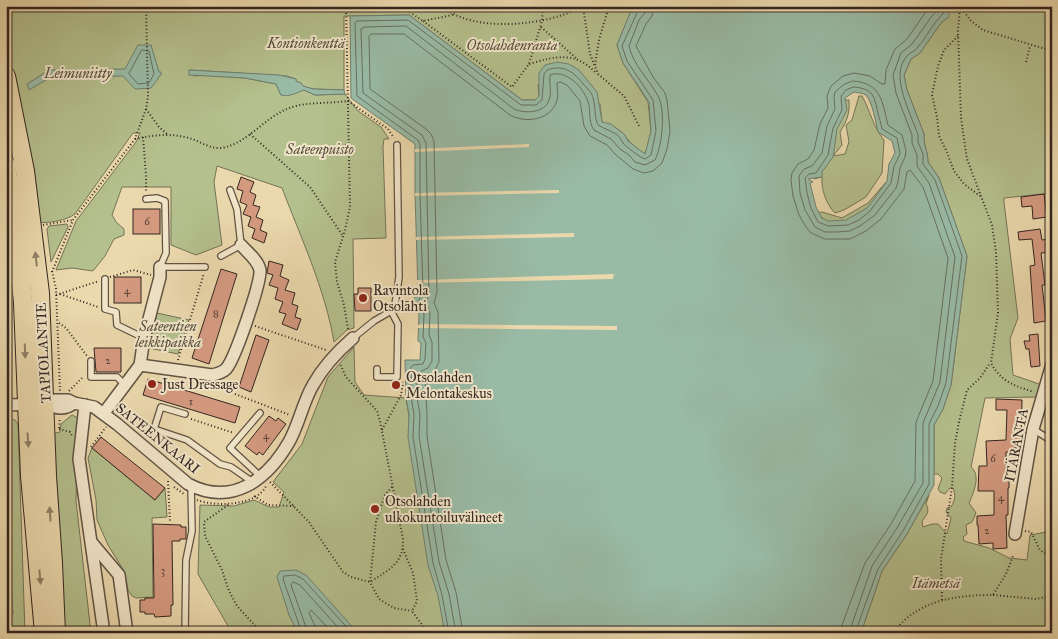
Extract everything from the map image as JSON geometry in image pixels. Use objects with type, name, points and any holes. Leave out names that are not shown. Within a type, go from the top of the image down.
[{"type":"main road","name":"TAPIOLANTIE","points":[[6,76],[19,134],[29,197],[40,293],[47,476],[54,563],[56,633]]},
{"type":"main road","name":"TAPIOLANTIE","points":[[6,165],[22,303],[30,476],[44,633]]},
{"type":"street","points":[[9,202],[29,197]]},
{"type":"street","points":[[140,366],[217,374],[224,371],[237,349],[260,273],[258,264],[241,245]]},
{"type":"street","points":[[104,413],[140,366],[144,338],[160,276],[160,266]]},
{"type":"street","name":"SATEENKAARI","points":[[6,405],[45,404],[68,408],[80,404],[94,407],[104,413],[192,486],[200,490],[221,493],[234,491],[261,480],[275,462],[289,442],[311,387],[351,336]]},
{"type":"street","name":"ITÄRANTA","points":[[1016,532],[1033,429],[1052,364]]},
{"type":"street","points":[[80,404],[79,459],[104,633]]},
{"type":"street","points":[[91,542],[119,575],[127,633]]},
{"type":"lane","points":[[351,336],[391,311],[395,305],[399,277],[398,145]]},
{"type":"lane","points":[[221,256],[241,245],[237,209],[230,190]]},
{"type":"lane","points":[[146,199],[157,198],[164,201],[166,254],[160,266],[205,267]]},
{"type":"lane","points":[[105,279],[105,309],[116,312],[117,325],[144,338]]},
{"type":"lane","points":[[395,305],[409,305]]},
{"type":"lane","points":[[377,369],[377,377],[397,377],[398,324],[391,311]]},
{"type":"lane","points":[[91,361],[91,377],[117,377],[126,386]]},
{"type":"lane","points":[[185,414],[161,407],[154,429],[187,440],[220,464],[261,480]]},
{"type":"lane","points":[[260,413],[230,448],[261,480]]},
{"type":"lane","points":[[1033,429],[1052,442]]},
{"type":"lane","points":[[185,633],[186,560],[192,531],[192,486]]},
{"type":"path","points":[[52,272],[73,220],[135,139],[146,109],[146,6]]},
{"type":"path","points":[[346,6],[350,207],[336,256],[335,269],[351,336]]},
{"type":"path","points":[[372,6],[372,12]]},
{"type":"path","points":[[390,6],[390,11]]},
{"type":"path","points":[[442,6],[452,15]]},
{"type":"path","points":[[452,15],[459,6]]},
{"type":"path","points":[[347,12],[408,11],[512,87],[530,64],[541,27],[543,6]]},
{"type":"path","points":[[423,21],[452,15],[500,24],[542,22],[571,13],[583,6],[590,54],[598,74]]},
{"type":"path","points":[[595,66],[599,40],[609,6]]},
{"type":"path","points":[[942,600],[941,559],[952,487],[955,443],[959,422],[967,390],[980,378],[990,363],[998,313],[996,252],[992,225],[967,159],[961,118],[958,36],[960,6]]},
{"type":"path","points":[[960,6],[971,21],[983,30],[1030,46],[1052,51]]},
{"type":"path","points":[[541,27],[578,59],[588,64],[624,96],[639,126]]},
{"type":"path","points":[[958,36],[944,50],[938,66],[932,95],[938,116],[939,136],[954,172],[964,184],[981,198]]},
{"type":"path","points":[[1050,36],[1052,40]]},
{"type":"path","points":[[1026,62],[1030,46]]},
{"type":"path","points":[[530,64],[553,57],[578,59]]},
{"type":"path","points":[[135,139],[167,134],[189,138],[210,147],[222,148],[238,143],[262,124],[288,108],[348,101],[388,129],[398,145]]},
{"type":"path","points":[[146,109],[159,127],[167,134]]},
{"type":"path","points":[[250,134],[310,187],[343,236]]},
{"type":"path","points":[[143,137],[146,199]]},
{"type":"path","points":[[338,146],[349,145]]},
{"type":"path","points":[[175,369],[205,267]]},
{"type":"path","points":[[60,294],[105,309]]},
{"type":"path","points":[[6,302],[12,365]]},
{"type":"path","points":[[52,321],[66,328],[91,361]]},
{"type":"path","points":[[245,322],[329,351]]},
{"type":"path","points":[[338,360],[346,377],[377,411],[404,549],[413,573],[417,600],[412,611]]},
{"type":"path","points":[[990,363],[994,370],[1011,385],[1043,395]]},
{"type":"path","points":[[217,374],[219,386],[227,391],[299,419]]},
{"type":"path","points":[[68,392],[82,377],[91,377]]},
{"type":"path","points":[[382,430],[401,395],[403,381],[397,377]]},
{"type":"path","points":[[185,414],[193,420],[224,428],[241,435]]},
{"type":"path","points":[[95,442],[108,425]]},
{"type":"path","points":[[59,428],[70,432],[72,437],[80,440]]},
{"type":"path","points":[[168,476],[170,522]]},
{"type":"path","points":[[261,480],[294,506],[309,522],[343,572],[351,577],[370,582],[397,563],[404,549]]},
{"type":"path","points":[[392,487],[385,495],[376,522],[370,582],[379,599],[394,608],[412,611],[428,633]]},
{"type":"path","points":[[254,496],[268,505],[294,506]]},
{"type":"path","points":[[228,504],[204,522],[205,536],[222,570],[229,591],[238,606],[262,633]]},
{"type":"path","points":[[1016,532],[1030,532],[1040,550],[1052,558]]},
{"type":"path","points":[[993,595],[1008,571],[1013,556]]},
{"type":"path","points":[[893,633],[911,616],[932,602],[970,595],[993,595],[1036,600],[1052,596]]},
{"type":"green space","points":[[6,6],[637,6],[630,14],[617,45],[623,63],[648,102],[651,131],[646,154],[620,131],[602,122],[600,104],[538,84],[539,96],[536,100],[522,100],[409,15],[344,16],[344,90],[313,89],[302,86],[296,79],[287,76],[189,70],[194,76],[245,78],[276,84],[281,95],[304,90],[315,95],[345,94],[358,111],[381,127],[389,139],[384,139],[383,147],[386,238],[353,239],[354,328],[347,330],[334,342],[319,283],[282,188],[217,166],[214,182],[222,245],[196,255],[171,245],[171,187],[122,187],[112,215],[116,222],[124,229],[124,235],[114,239],[105,256],[93,271],[72,268],[56,270],[76,221],[136,142],[140,133],[133,133],[75,214],[57,221],[37,222],[18,108],[6,56]]},
{"type":"green space","name":"Itämetsä","points":[[949,6],[1052,6],[1052,193],[1004,198],[1018,318],[1010,339],[1013,375],[1042,385],[1038,397],[985,398],[971,467],[976,474],[976,479],[969,503],[976,513],[972,522],[966,525],[967,534],[963,537],[964,541],[989,548],[1009,558],[1027,560],[1030,535],[1052,531],[1052,633],[837,633],[843,628],[857,631],[863,627],[882,571],[907,534],[929,495],[926,504],[927,513],[922,521],[923,527],[938,524],[947,534],[951,518],[946,512],[947,508],[951,507],[955,498],[953,488],[950,488],[945,494],[938,489],[942,478],[938,474],[934,474],[934,425],[943,409],[951,385],[967,256],[939,178],[928,162],[924,134],[907,90],[904,75],[911,59],[920,53],[941,23],[948,17]]},
{"type":"green space","points":[[859,96],[862,96],[877,130],[884,140],[882,173],[866,197],[835,213],[825,196],[822,177],[814,179],[817,176],[844,100],[849,100],[848,117],[840,132],[842,145],[833,156],[845,154],[849,142],[846,125],[852,120]]},
{"type":"green space","points":[[887,181],[870,210],[833,227],[816,213],[822,212],[842,218],[868,203]]},
{"type":"green space","points":[[67,224],[68,227],[51,262],[47,229],[49,226]]},
{"type":"green space","name":"Sateentien leikkipaikka","points":[[157,313],[189,320],[178,354],[149,348]]},
{"type":"green space","points":[[354,347],[355,382],[364,395],[406,398],[445,633],[232,633],[198,574],[200,505],[234,506],[254,500],[269,507],[279,507],[284,492],[273,482],[302,444],[328,377]]},
{"type":"green space","points":[[72,415],[78,418],[76,501],[91,633],[62,633],[51,434],[60,432],[61,424]]},
{"type":"green space","points":[[6,417],[15,420],[18,424],[25,633],[6,633],[6,615],[13,614]]},
{"type":"green space","points":[[92,448],[155,500],[165,488],[167,517],[152,518],[153,597],[136,598],[132,596],[128,590],[124,571],[108,545],[97,520],[96,500],[88,458]]},
{"type":"water","points":[[637,6],[949,6],[949,17],[941,23],[920,53],[911,59],[904,75],[907,90],[924,134],[928,162],[939,178],[967,256],[951,385],[943,409],[934,425],[934,485],[907,534],[882,571],[860,631],[854,631],[853,633],[445,633],[438,596],[428,565],[408,437],[409,414],[406,398],[405,360],[420,360],[421,343],[418,341],[419,314],[411,309],[409,302],[414,299],[418,292],[415,144],[351,98],[350,16],[409,15],[522,100],[535,100],[539,96],[539,73],[545,65],[557,62],[569,64],[579,70],[597,92],[602,122],[611,124],[645,154],[651,131],[649,102],[623,63],[617,45],[630,13]],"holes":[[[854,92],[866,95],[874,112],[878,132],[892,141],[895,153],[889,164],[887,181],[867,208],[846,220],[828,221],[822,218],[816,207],[810,183],[813,182],[808,179],[822,177],[822,172],[833,157],[837,129],[847,110],[845,98]]]},
{"type":"water","points":[[138,45],[151,45],[159,72],[161,72],[161,75],[151,88],[135,89],[123,76],[51,77],[29,90],[27,84],[49,70],[125,69]]},
{"type":"water","points":[[189,70],[279,75],[296,79],[303,86],[313,89],[344,90],[345,94],[315,95],[304,90],[290,95],[281,95],[276,84],[245,78],[189,75]]},
{"type":"water","points":[[296,570],[306,575],[358,633],[298,633],[289,615],[277,577],[280,571]]},
{"type":"pier","points":[[529,144],[529,147],[415,152],[415,149]]},
{"type":"pier","points":[[559,190],[559,193],[415,196],[415,193]]},
{"type":"pier","points":[[574,233],[574,237],[416,240],[416,237]]},
{"type":"pier","points":[[614,274],[613,279],[417,283],[417,280]]},
{"type":"pier","points":[[418,325],[617,326],[617,330],[418,328]]},
{"type":"building","points":[[241,177],[254,182],[250,192],[256,195],[253,205],[260,207],[256,217],[263,220],[260,230],[267,233],[264,243],[252,238],[255,229],[248,226],[251,217],[243,214],[247,205],[240,202],[243,191],[237,189]]},
{"type":"building","points":[[1044,194],[1047,217],[1033,219],[1032,206],[1022,207],[1021,197]]},
{"type":"building","points":[[133,209],[160,209],[160,234],[133,234]]},
{"type":"building","points":[[1040,229],[1042,240],[1050,239],[1052,252],[1041,253],[1045,285],[1042,285],[1046,321],[1034,323],[1030,266],[1035,265],[1032,239],[1019,240],[1018,232]]},
{"type":"building","points":[[269,261],[283,265],[280,276],[289,280],[285,290],[295,293],[292,304],[298,306],[295,317],[301,319],[297,330],[282,324],[286,314],[279,312],[283,302],[275,299],[278,288],[269,285],[273,275],[267,273]]},
{"type":"building","points":[[221,269],[237,274],[209,364],[192,358]]},
{"type":"building","points":[[114,277],[141,277],[141,303],[114,303]]},
{"type":"building","name":"Ravintola Otsolahti","points":[[358,288],[371,288],[371,311],[355,311],[354,294],[358,294]]},
{"type":"building","points":[[1038,334],[1040,366],[1031,367],[1029,349],[1026,349],[1024,341],[1030,341],[1029,335]]},
{"type":"building","points":[[256,335],[269,340],[251,392],[239,387]]},
{"type":"building","points":[[94,348],[121,348],[121,372],[96,372]]},
{"type":"building","points":[[148,379],[240,407],[235,423],[143,395]]},
{"type":"building","points":[[996,399],[1022,400],[1021,448],[1014,448],[1014,452],[1006,452],[1006,477],[1009,477],[1008,515],[1006,515],[1007,548],[993,549],[993,543],[979,544],[977,516],[994,515],[994,491],[978,491],[979,466],[987,466],[986,441],[1006,440],[1007,410],[996,410]]},
{"type":"building","points":[[269,416],[276,421],[278,418],[286,424],[263,455],[259,452],[257,455],[245,446]]},
{"type":"building","points":[[101,437],[165,488],[155,500],[92,448]]},
{"type":"building","points":[[153,524],[181,525],[181,527],[186,527],[186,539],[172,541],[173,605],[171,605],[171,616],[155,617],[154,614],[140,612],[140,600],[154,598]]},
{"type":"place","name":"Ravintola Otsolahti","points":[[363,298]]},
{"type":"place","name":"Just Dressage","points":[[152,384]]},
{"type":"place","name":"Otsolahden Melontakeskus","points":[[396,385]]},
{"type":"place","name":"Otsolahden ulkokuntoiluvälineet","points":[[375,509]]},
{"type":"park label","name":"Kontionkenttä","points":[[306,43]]},
{"type":"park label","name":"Otsolahdenranta","points":[[512,45]]},
{"type":"park label","name":"Leimuniitty","points":[[78,73]]},
{"type":"park label","name":"Sateenpuisto","points":[[320,149]]}]
